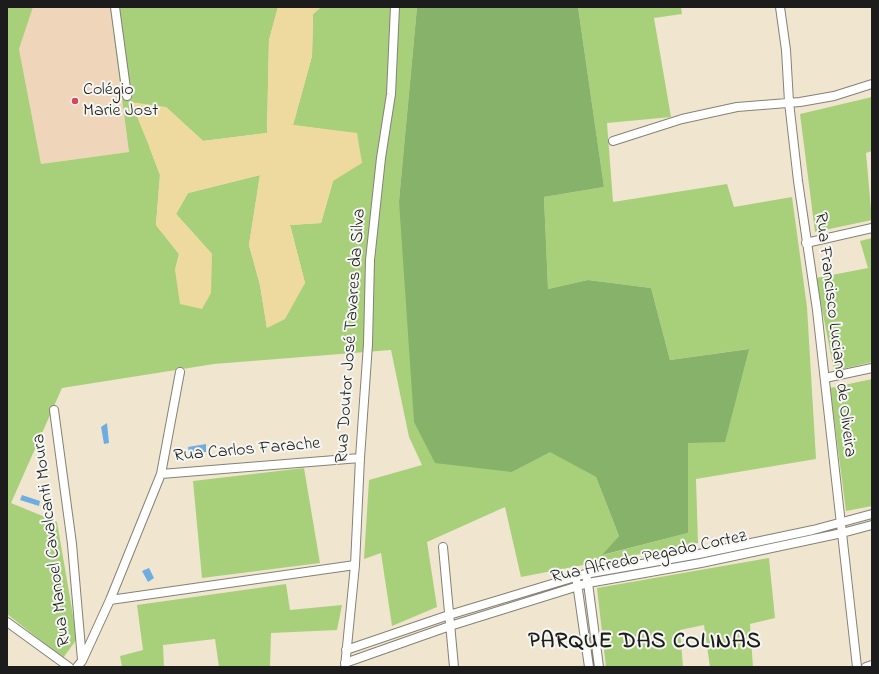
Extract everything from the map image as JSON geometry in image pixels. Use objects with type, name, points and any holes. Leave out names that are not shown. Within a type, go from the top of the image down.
[{"type":"street","points":[[115,7],[127,96]]},
{"type":"street","name":"Rua Doutor José Tavares da Silva","points":[[345,665],[354,565],[368,344],[370,260],[381,158],[391,94],[395,7]]},
{"type":"street","name":"Rua Francisco Luciano de Oliveira","points":[[780,7],[786,50],[789,102],[806,243],[817,310],[857,667]]},
{"type":"street","points":[[613,141],[682,119],[737,107],[800,102],[834,96],[872,84]]},
{"type":"street","points":[[806,243],[872,228]]},
{"type":"street","points":[[825,378],[872,368]]},
{"type":"street","points":[[81,665],[110,600],[161,474],[180,372]]},
{"type":"street","name":"Rua Manoel Cavalcanti Moura","points":[[54,410],[72,544],[81,665]]},
{"type":"street","name":"Rua Carlos Farache","points":[[161,474],[360,458]]},
{"type":"street","name":"Rua Alfredo Pegado Cortez","points":[[346,650],[449,614],[585,574],[699,554],[813,530],[872,514]]},
{"type":"street","name":"Rua Alfredo Pegado Cortez","points":[[345,665],[450,626],[485,619],[578,586],[701,563],[842,533],[872,525]]},
{"type":"street","points":[[443,547],[454,667]]},
{"type":"street","points":[[699,554],[701,563]]},
{"type":"street","points":[[110,600],[354,565]]},
{"type":"street","points":[[585,574],[588,584],[599,667]]},
{"type":"street","points":[[574,577],[578,586],[589,667]]},
{"type":"street","points":[[7,622],[69,667]]},
{"type":"street","points":[[866,667],[872,666]]},
{"type":"shaded area","name":"Colégio Marie Jost","points":[[33,7],[110,7],[129,152],[41,164],[19,49]]},
{"type":"green space","points":[[7,7],[33,7],[19,49],[41,164],[129,152],[110,7],[278,7],[269,40],[267,133],[203,141],[166,107],[149,146],[160,175],[156,225],[179,254],[175,270],[212,254],[176,214],[188,193],[260,175],[249,245],[260,285],[267,328],[305,283],[290,225],[321,223],[333,181],[357,134],[293,125],[312,56],[313,14],[321,7],[417,7],[399,201],[512,472],[550,451],[596,477],[619,536],[603,555],[688,533],[688,443],[748,349],[670,360],[651,288],[588,280],[548,289],[544,197],[604,187],[578,7],[681,7],[682,14],[654,18],[671,117],[607,123],[613,202],[727,184],[734,207],[792,197],[807,307],[816,459],[696,479],[698,543],[521,577],[505,507],[427,542],[437,607],[392,626],[381,553],[364,559],[369,480],[422,465],[409,437],[391,350],[214,364],[62,388],[11,503],[57,522],[77,639],[63,658],[7,614]]},
{"type":"green space","points":[[417,7],[578,7],[604,187],[544,197],[548,289],[588,280],[651,288],[670,360],[749,349],[725,442],[688,443],[688,533],[602,555],[619,536],[596,477],[550,452],[512,472],[435,463],[414,422],[399,201]]},
{"type":"green space","points":[[872,97],[872,151],[866,153],[872,220],[815,232],[800,114]]},
{"type":"green space","points":[[872,238],[872,362],[834,371],[816,278],[868,268],[860,241]]},
{"type":"green space","points":[[872,379],[872,506],[846,511],[830,388]]},
{"type":"green space","points":[[304,468],[320,563],[202,578],[193,481]]},
{"type":"green space","points":[[769,558],[775,618],[750,624],[753,667],[710,667],[704,625],[680,630],[683,667],[606,667],[597,588]]},
{"type":"green space","points":[[286,584],[290,610],[342,605],[337,630],[271,633],[270,667],[219,667],[215,639],[163,645],[164,667],[122,667],[120,656],[143,650],[137,605]]},
{"type":"sand","points":[[278,7],[321,7],[313,14],[312,56],[293,125],[357,133],[362,163],[333,181],[321,223],[290,225],[305,283],[285,319],[267,328],[260,285],[249,245],[260,175],[188,193],[176,214],[212,254],[211,293],[202,309],[180,304],[175,270],[179,254],[156,225],[160,175],[131,102],[166,107],[203,141],[267,133],[269,40]]},
{"type":"water","points":[[107,423],[109,443],[104,444],[101,427]]},
{"type":"water","points":[[206,444],[206,452],[189,452],[188,447]]},
{"type":"water","points":[[22,495],[40,501],[39,506],[20,500]]},
{"type":"water","points":[[149,568],[154,578],[148,582],[142,571]]},
{"type":"place","name":"Colégio Marie Jost","points":[[75,101]]},
{"type":"district","name":"PARQUE DAS COLINAS","points":[[645,643]]}]
